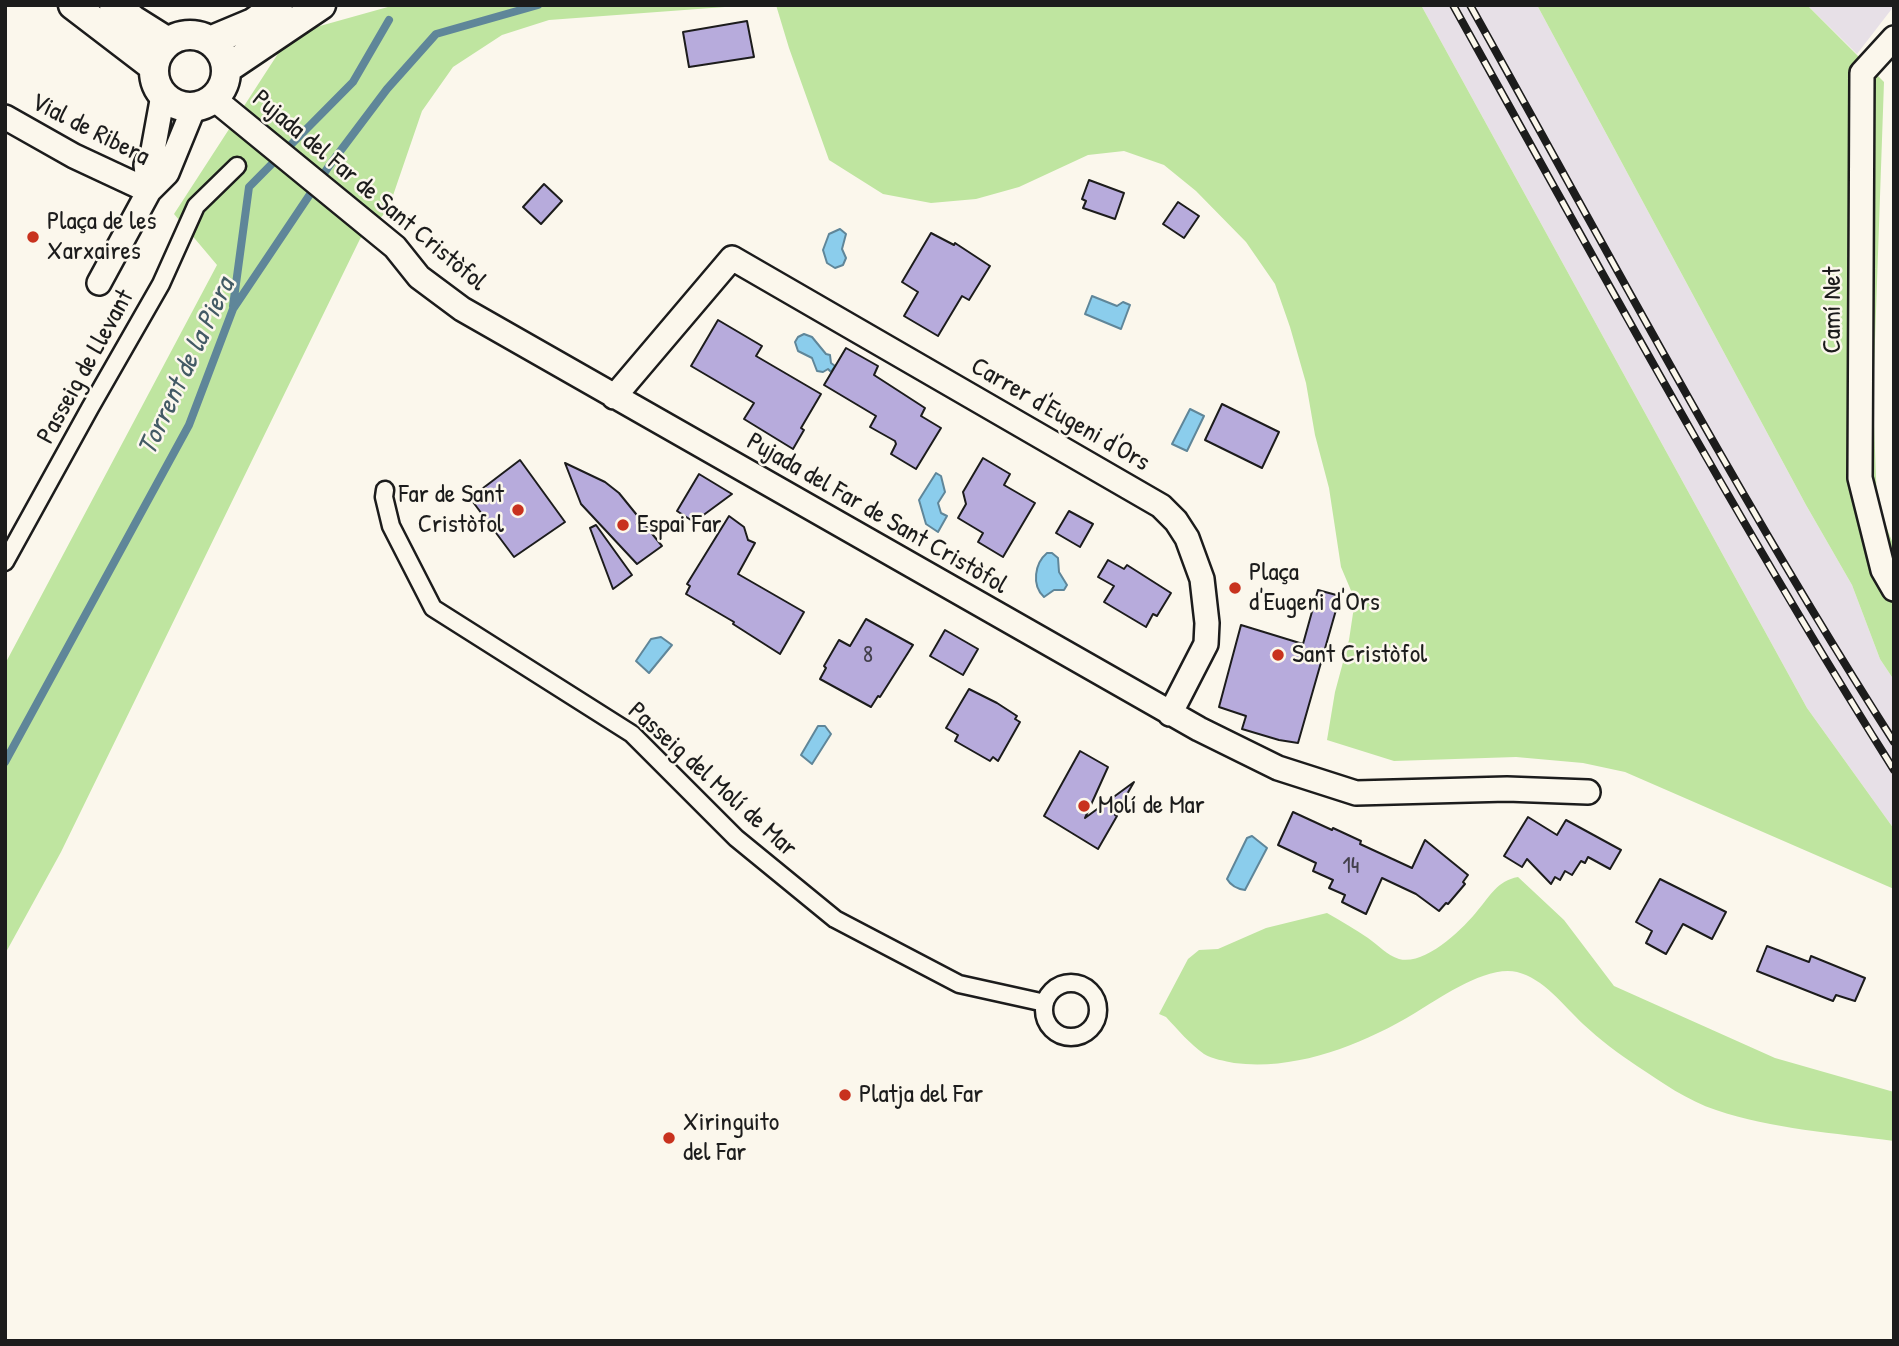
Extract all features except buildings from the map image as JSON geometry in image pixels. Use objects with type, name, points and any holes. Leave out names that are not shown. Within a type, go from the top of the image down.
[{"type":"street","points":[[73,5],[154,67]]},
{"type":"street","points":[[114,5],[168,42]]},
{"type":"street","points":[[210,41],[253,23],[278,5]]},
{"type":"street","points":[[226,69],[321,5]]},
{"type":"street","points":[[99,283],[149,191],[167,173],[204,102],[223,85],[226,69],[222,55],[210,41],[197,35],[186,34],[168,42],[157,54],[154,67],[156,82],[163,95],[179,105],[204,102]]},
{"type":"street","name":"Camí Net","points":[[1894,38],[1862,74],[1860,450],[1860,478],[1883,570],[1894,589]]},
{"type":"street","points":[[149,191],[146,165],[153,150],[163,95]]},
{"type":"street","name":"Pujada del Far de Sant Cristòfol","points":[[204,102],[259,136],[395,247],[419,277],[462,309],[1170,714],[1278,768],[1356,793],[1507,789],[1588,792]]},
{"type":"street","name":"Vial de Ribera","points":[[5,117],[74,156],[149,191]]},
{"type":"street","name":"Passeig de Llevant","points":[[5,562],[161,284],[196,206],[237,166]]},
{"type":"street","name":"Carrer d'Eugeni d'Ors","points":[[614,397],[732,258],[1161,506],[1177,521],[1187,538],[1202,579],[1207,623],[1206,644],[1170,714]]},
{"type":"street","name":"Passeig del Molí de Mar","points":[[385,490],[384,497],[391,526],[433,608],[632,734],[736,838],[835,919],[959,984],[1045,1003]]},
{"type":"shaded area","points":[[1421,5],[1537,5],[1806,505],[1852,585],[1880,659],[1894,680],[1894,829],[1807,708]]},
{"type":"shaded area","points":[[1807,5],[1894,5],[1894,6],[1857,54]]},
{"type":"green space","points":[[395,5],[752,5],[549,20],[502,35],[453,67],[422,111],[388,210],[360,239],[61,852],[5,954],[5,664],[217,265],[174,214],[281,49],[302,31]]},
{"type":"green space","points":[[776,5],[1421,5],[1807,708],[1894,829],[1894,889],[1625,772],[1583,763],[1516,757],[1394,761],[1327,740],[1355,600],[1341,567],[1329,488],[1315,435],[1306,383],[1290,327],[1275,284],[1246,242],[1196,191],[1164,165],[1124,151],[1088,155],[1019,187],[976,199],[931,203],[883,194],[829,160]]},
{"type":"green space","points":[[1537,5],[1807,5],[1884,82],[1873,397],[1877,504],[1894,546],[1894,680],[1880,659],[1852,585],[1806,505]]},
{"type":"green space","points":[[1518,877],[1564,920],[1614,986],[1775,1058],[1894,1092],[1894,1141],[1759,1122],[1695,1102],[1665,1085],[1602,1041],[1544,986],[1517,972],[1492,973],[1478,978],[1395,1025],[1351,1045],[1305,1059],[1281,1063],[1234,1063],[1211,1057],[1194,1046],[1166,1017],[1159,1014],[1188,959],[1199,950],[1218,949],[1266,928],[1327,913],[1391,955],[1409,960],[1431,952],[1443,944],[1463,927],[1500,885]]},
{"type":"water","points":[[840,229],[846,234],[842,249],[846,258],[843,265],[835,268],[827,263],[823,250],[829,234]]},
{"type":"water","points":[[1092,296],[1117,306],[1123,302],[1130,305],[1121,329],[1085,314]]},
{"type":"water","points":[[804,334],[812,337],[826,354],[830,355],[831,363],[835,366],[831,372],[828,369],[817,371],[812,358],[798,351],[795,342]]},
{"type":"water","points":[[1190,409],[1204,416],[1187,451],[1172,444]]},
{"type":"water","points":[[936,473],[941,476],[945,492],[938,503],[941,513],[947,516],[938,532],[926,524],[919,500]]},
{"type":"water","points":[[1047,553],[1058,558],[1059,572],[1067,585],[1064,590],[1054,590],[1044,597],[1037,586],[1036,574]]},
{"type":"water","points":[[661,637],[672,645],[649,673],[636,661],[651,639]]},
{"type":"water","points":[[818,726],[825,726],[831,734],[812,764],[801,755]]},
{"type":"water","points":[[1252,836],[1267,848],[1245,890],[1235,887],[1227,879],[1247,838]]},
{"type":"waterway","name":"Torrent de la Piera","points":[[5,762],[189,425],[233,309],[329,166],[387,89],[436,34],[538,5]]},
{"type":"waterway","points":[[233,306],[249,187],[353,82],[389,20]]},
{"type":"railway","points":[[1453,5],[1723,486],[1894,770]]},
{"type":"railway","points":[[1470,5],[1729,469],[1894,742]]},
{"type":"place","name":"Plaça de les Xarxaires","points":[[33,237]]},
{"type":"place","name":"Far de Sant Cristòfol","points":[[518,510]]},
{"type":"place","name":"Espai Far","points":[[623,525]]},
{"type":"place","name":"Plaça d'Eugeni d'Ors","points":[[1235,588]]},
{"type":"place","name":"Sant Cristòfol","points":[[1278,655]]},
{"type":"place","name":"Molí de Mar","points":[[1084,806]]},
{"type":"place","name":"Platja del Far","points":[[845,1095]]},
{"type":"place","name":"Xiringuito del Far","points":[[669,1138]]}]
